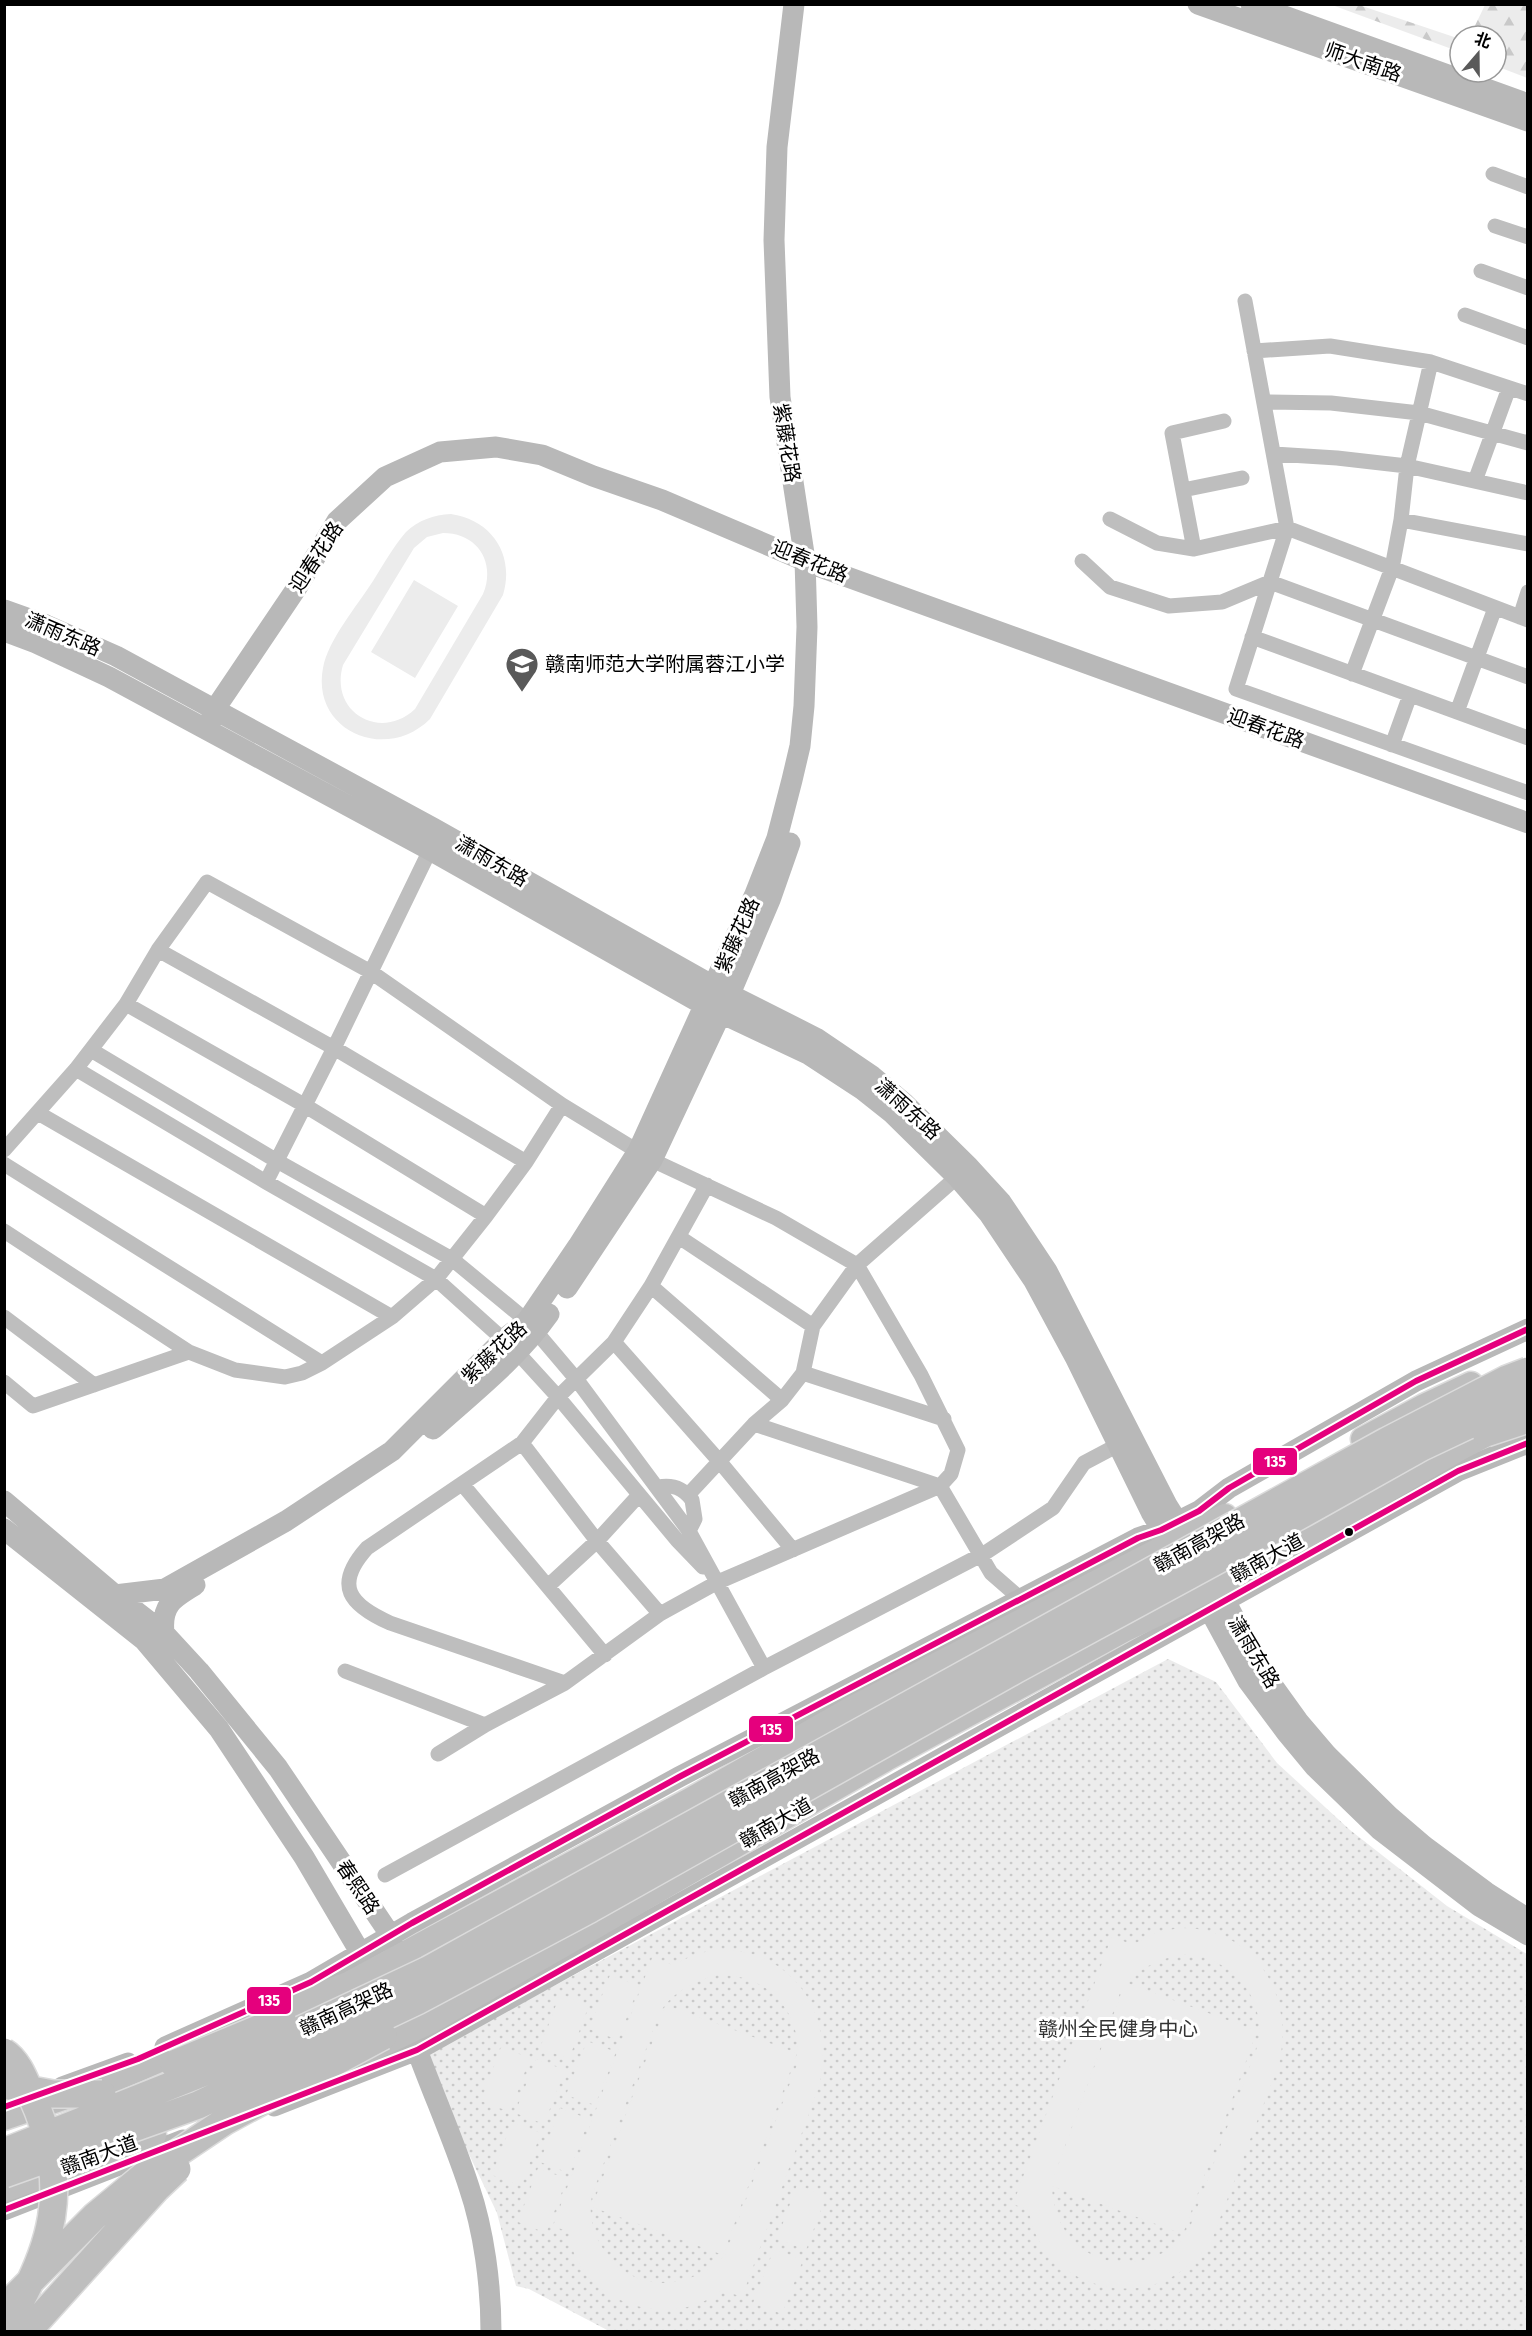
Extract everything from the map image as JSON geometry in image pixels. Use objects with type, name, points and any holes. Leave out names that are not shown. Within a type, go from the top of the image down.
[{"type":"highway","points":[[1393,1450],[1503,1363],[1527,1352]]},
{"type":"highway","name":"赣南高架路","points":[[4,2152],[245,2056],[408,1980],[642,1865],[1015,1670],[1393,1450],[1507,1379],[1527,1371]]},
{"type":"highway","name":"赣南高架路","points":[[1393,1450],[1527,1397]]},
{"type":"highway","points":[[1393,1450],[1527,1419]]},
{"type":"highway","points":[[4,2134],[264,2027],[429,1954],[642,1865]]},
{"type":"highway","points":[[4,2308],[95,2216],[146,2175],[225,2121],[356,2052],[468,1988],[642,1865]]},
{"type":"highway","name":"赣南高架路","points":[[4,2174],[198,2104],[417,2001],[642,1865]]},
{"type":"highway","points":[[4,2052],[9,2055],[24,2079],[37,2107],[49,2141],[55,2172],[50,2230],[40,2263],[4,2329]]},
{"type":"highway","points":[[4,2085],[53,2094],[102,2094]]},
{"type":"highway","points":[[27,2331],[157,2188],[225,2121]]},
{"type":"main road","points":[[4,2118],[102,2085],[271,2013],[348,1984],[366,1963],[394,1947],[690,1800],[851,1709],[1174,1533],[1424,1406],[1527,1359]]},
{"type":"main road","name":"赣南大道","points":[[4,2190],[325,2073],[417,2035],[886,1759],[1124,1630],[1212,1598],[1238,1576],[1455,1451],[1527,1413]]},
{"type":"street","name":"紫藤花路","points":[[794,4],[779,127],[774,240],[780,397],[811,563]]},
{"type":"street","name":"紫藤花路","points":[[114,1595],[165,1589],[286,1521],[392,1451],[532,1326],[578,1246],[645,1156],[718,1000],[770,900],[790,842],[806,784],[817,708],[819,626],[790,396],[785,320],[786,148],[805,4]]},
{"type":"street","name":"师大南路","points":[[1198,4],[1527,121]]},
{"type":"street","name":"师大南路","points":[[1251,4],[1527,104]]},
{"type":"street","points":[[1493,174],[1527,187]]},
{"type":"street","points":[[1495,226],[1527,237]]},
{"type":"street","points":[[1480,271],[1527,288]]},
{"type":"street","points":[[1245,301],[1287,528],[1236,689],[1527,793]]},
{"type":"street","points":[[1465,315],[1527,335]]},
{"type":"street","points":[[1254,351],[1330,346],[1431,362],[1527,394]]},
{"type":"street","points":[[1352,674],[1392,568],[1401,520],[1407,466],[1431,362]]},
{"type":"street","points":[[1475,481],[1509,388]]},
{"type":"street","points":[[1264,402],[1331,404],[1419,412],[1527,443]]},
{"type":"street","points":[[1194,549],[1172,433],[1224,420]]},
{"type":"street","name":"迎春花路","points":[[206,730],[215,709],[296,589],[337,521],[385,477],[440,452],[496,447],[542,455],[662,500],[811,563],[1527,823]]},
{"type":"street","points":[[1274,454],[1407,466],[1527,493]]},
{"type":"street","points":[[1183,490],[1242,478]]},
{"type":"street","points":[[1110,519],[1157,543],[1194,549],[1287,528],[1524,619],[1527,592]]},
{"type":"street","points":[[1401,520],[1527,544]]},
{"type":"street","points":[[1082,561],[1110,586],[1169,606],[1222,602],[1270,582],[1527,677]]},
{"type":"street","points":[[1457,712],[1496,608]]},
{"type":"street","name":"潇雨东路","points":[[4,610],[46,625],[116,656],[433,828],[718,1000]]},
{"type":"street","name":"潇雨东路","points":[[4,631],[36,643],[109,677],[430,850],[718,1000],[816,1038],[872,1077],[920,1118],[963,1172],[1034,1281],[1075,1357],[1118,1445],[1212,1598],[1298,1721],[1358,1787],[1424,1846],[1527,1919]]},
{"type":"street","points":[[1252,637],[1527,738]]},
{"type":"street","points":[[1392,745],[1410,695]]},
{"type":"street","points":[[266,1182],[430,850]]},
{"type":"street","points":[[4,1150],[76,1069],[126,1004],[158,950],[207,882],[371,972],[562,1105],[645,1156],[776,1218],[857,1265],[921,1375],[958,1450],[951,1474],[940,1486],[718,1582],[660,1614],[565,1683],[485,1725],[438,1754]]},
{"type":"street","points":[[158,950],[334,1048],[526,1162]]},
{"type":"street","points":[[126,1004],[304,1105],[486,1216]]},
{"type":"street","points":[[91,1050],[277,1161],[452,1259],[532,1326],[577,1380],[689,1531],[764,1668]]},
{"type":"street","points":[[76,1069],[266,1182],[436,1279],[510,1346],[558,1397],[677,1540],[718,1582]]},
{"type":"street","points":[[4,1230],[189,1352],[235,1370],[285,1377],[302,1373],[322,1363],[392,1317],[436,1279],[526,1162],[562,1105]]},
{"type":"street","points":[[38,1113],[392,1317]]},
{"type":"street","points":[[4,1164],[322,1363]]},
{"type":"street","points":[[688,1495],[754,1424],[782,1400],[803,1372],[813,1326],[857,1265],[963,1172]]},
{"type":"street","name":"潇雨东路","points":[[963,1172],[1001,1202],[1047,1271],[1089,1350],[1174,1533]]},
{"type":"street","points":[[565,1683],[390,1623],[369,1613],[352,1599],[349,1580],[354,1562],[367,1548],[522,1443],[558,1397],[614,1342],[651,1286],[706,1185]]},
{"type":"street","points":[[679,1237],[813,1326]]},
{"type":"street","points":[[651,1286],[782,1400]]},
{"type":"street","points":[[4,1317],[94,1385]]},
{"type":"street","points":[[394,1947],[679,1777],[1138,1538],[1174,1533],[1229,1488],[1416,1381],[1527,1329]]},
{"type":"street","points":[[614,1342],[720,1462],[793,1550]]},
{"type":"street","name":"紫藤花路","points":[[164,1633],[163,1621],[172,1598],[302,1524],[399,1461],[510,1346]]},
{"type":"street","points":[[4,1382],[33,1406],[189,1352]]},
{"type":"street","points":[[803,1372],[944,1419]]},
{"type":"street","points":[[754,1424],[940,1486],[991,1573],[1022,1600]]},
{"type":"street","points":[[522,1443],[597,1541],[660,1614]]},
{"type":"street","points":[[1212,1598],[1458,1471],[1527,1443]]},
{"type":"street","points":[[385,1875],[764,1668],[980,1556],[1053,1508],[1070,1487],[1084,1463],[1118,1445]]},
{"type":"street","points":[[463,1485],[605,1655]]},
{"type":"street","points":[[658,1487],[671,1486],[688,1495],[695,1513],[695,1519],[689,1531]]},
{"type":"street","points":[[548,1586],[597,1541],[639,1495]]},
{"type":"street","name":"春熙路","points":[[4,1501],[114,1595],[164,1633],[199,1671],[278,1768],[394,1947],[417,2035]]},
{"type":"street","name":"春熙路","points":[[4,1529],[144,1640],[219,1729],[304,1857],[366,1963],[417,2035]]},
{"type":"street","name":"潇雨东路","points":[[1212,1598],[1248,1680],[1286,1732],[1316,1767],[1380,1830],[1415,1859],[1479,1906],[1527,1935]]},
{"type":"street","points":[[345,1671],[485,1725]]},
{"type":"street","points":[[4,2107],[138,2059],[311,1982],[366,1963]]},
{"type":"street","points":[[4,2210],[417,2035],[470,2189],[486,2262],[491,2302],[491,2331]]},
{"type":"green space","points":[[1332,5],[1359,5],[1448,35],[1448,48]]},
{"type":"green space","points":[[1485,5],[1527,5],[1527,78],[1508,71],[1508,24],[1476,24]]},
{"type":"green space","points":[[451,514],[478,524],[497,542],[506,566],[503,595],[430,719],[412,732],[393,738],[374,739],[356,734],[340,723],[328,709],[322,690],[326,657],[344,623],[406,532],[421,521]],"holes":[[[443,533],[466,538],[481,552],[487,571],[483,594],[415,709],[401,719],[387,723],[373,722],[361,717],[350,708],[343,696],[341,682],[343,665],[414,548],[427,537]]]},
{"type":"green space","points":[[414,580],[458,606],[415,678],[371,652]]},
{"type":"green space","name":"赣州全民健身中心","points":[[1168,1659],[1216,1682],[1277,1763],[1350,1830],[1447,1906],[1527,1954],[1527,2331],[609,2331],[529,2289],[516,2286],[497,2213],[422,2056]]},
{"type":"green space","points":[[1180,1928],[1206,1931],[1229,1939],[1249,1952],[1264,1970],[1274,1990],[1281,2014],[1282,2038],[1279,2064],[1211,2242],[1199,2256],[1177,2274],[1161,2282],[1132,2288],[1112,2288],[1092,2283],[1057,2263],[1044,2248],[1034,2230],[1029,2210],[1013,2204],[1112,1936],[1132,1945],[1157,1932]],"holes":[[[1192,1954],[1221,1965],[1243,1984],[1257,2010],[1259,2042],[1187,2235],[1166,2251],[1144,2260],[1122,2262],[1101,2258],[1082,2249],[1067,2233],[1056,2212],[1052,2186],[1183,2234],[1257,2031],[1127,1983],[1148,1966],[1174,1956]],[[1123,1989],[1053,2179],[1120,1993]]]},
{"type":"green space","points":[[720,1950],[746,1953],[770,1961],[789,1974],[804,1992],[815,2012],[821,2036],[823,2060],[819,2086],[742,2297],[722,2290],[701,2303],[677,2309],[653,2309],[629,2303],[607,2292],[589,2277],[575,2256],[569,2232],[553,2226],[652,1958],[673,1965],[698,1953]],"holes":[[[717,1975],[735,1976],[766,1988],[788,2012],[798,2044],[798,2062],[725,2255],[709,2268],[692,2277],[675,2282],[657,2283],[640,2279],[624,2271],[610,2258],[598,2240],[591,2218],[592,2195],[659,2014],[664,2006],[677,1994],[700,1981]]]},
{"type":"green space","points":[[610,1975],[639,1986],[618,2040],[589,2029]]},
{"type":"green space","points":[[560,1994],[589,2005],[569,2059],[540,2048]]},
{"type":"green space","points":[[666,2005],[797,2053],[723,2255],[592,2207]]},
{"type":"green space","points":[[587,2041],[616,2052],[595,2105],[566,2095]]},
{"type":"green space","points":[[501,2047],[530,2058],[510,2112],[481,2101]]},
{"type":"green space","points":[[536,2059],[565,2070],[544,2124],[515,2113]]},
{"type":"green space","points":[[560,2108],[589,2119],[569,2173],[540,2162]]},
{"type":"green space","points":[[512,2122],[541,2133],[521,2186],[492,2175]]},
{"type":"green space","points":[[538,2168],[567,2179],[546,2233],[518,2222]]},
{"type":"green space","points":[[797,2185],[826,2196],[806,2250],[777,2239]]},
{"type":"green space","points":[[774,2249],[803,2260],[782,2314],[753,2303]]},
{"type":"transit line","name":"135","points":[[4,2107],[138,2059],[311,1982],[412,1923],[679,1777],[1138,1538],[1161,1530],[1199,1511],[1229,1488],[1416,1381],[1528,1329]]},
{"type":"transit line","name":"135","points":[[4,2210],[417,2050],[1458,1471],[1528,1443]]},
{"type":"place","name":"赣南师范大学附属蓉江小学","points":[[522,693]]}]
